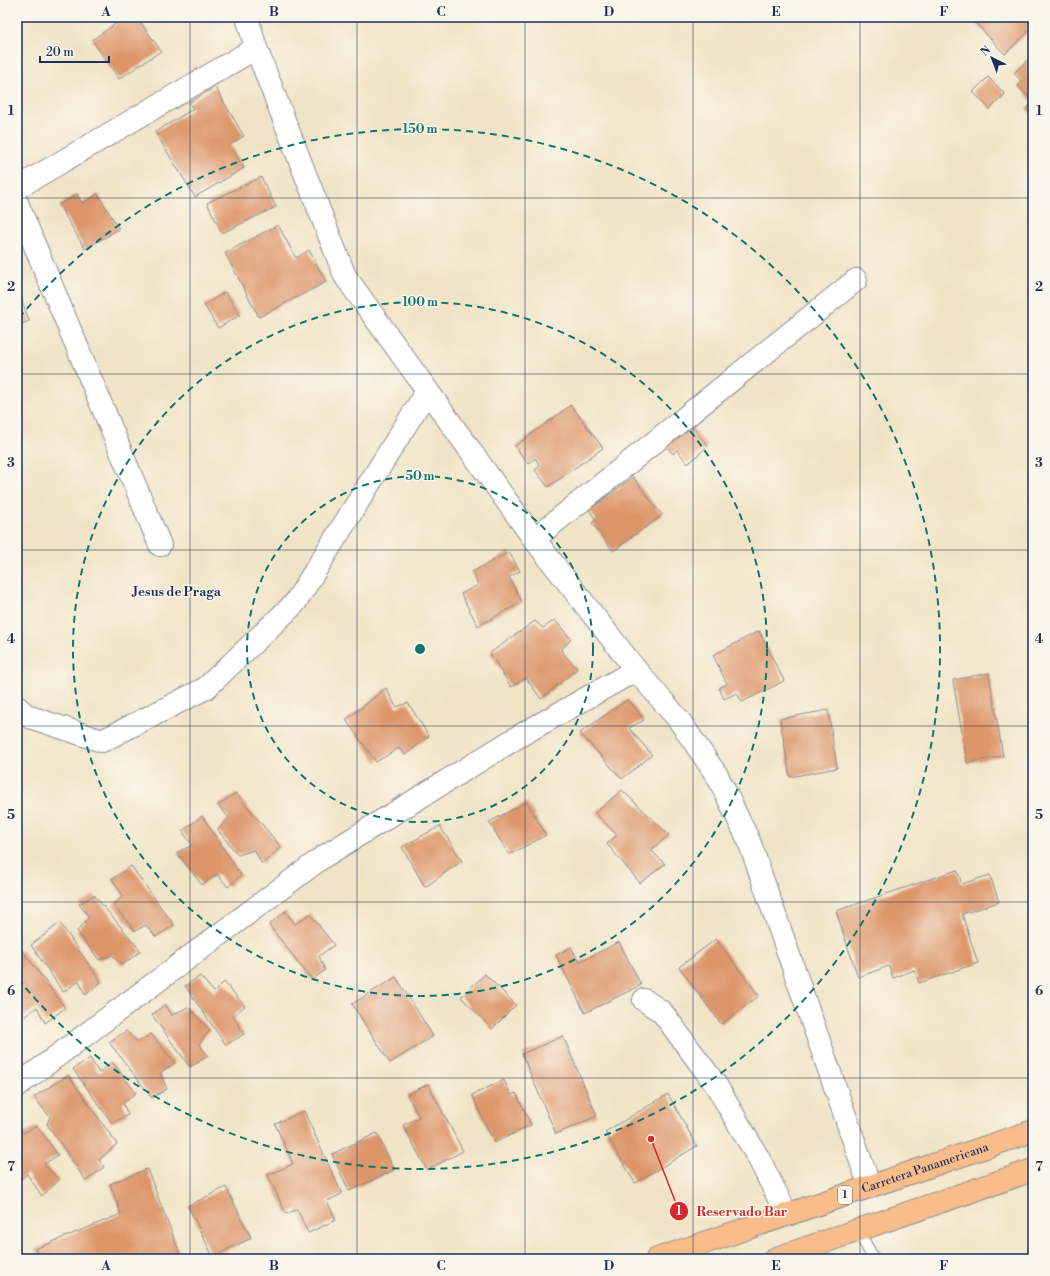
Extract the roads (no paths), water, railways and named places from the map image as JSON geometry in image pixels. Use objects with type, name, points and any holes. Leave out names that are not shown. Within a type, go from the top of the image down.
[{"type":"highway","name":"Carretera Panamericana","points":[[657,1259],[1033,1131]]},
{"type":"highway","points":[[774,1259],[1033,1170]]},
{"type":"street","points":[[247,17],[256,48],[345,276],[534,539],[636,670],[679,720],[718,777],[749,841],[870,1187]]},
{"type":"street","points":[[17,188],[256,48]]},
{"type":"street","points":[[17,203],[160,544]]},
{"type":"street","points":[[534,539],[856,280]]},
{"type":"street","points":[[17,707],[27,716],[102,741],[206,688],[295,603],[427,391]]},
{"type":"street","points":[[17,1086],[323,857],[521,735],[636,670]]},
{"type":"street","points":[[644,1000],[662,1012],[716,1085],[759,1159],[787,1215]]},
{"type":"lane","points":[[858,1231],[874,1259]]},
{"type":"place","name":"Reservado Bar","points":[[651,1139]]},
{"type":"district","name":"Jesus de Praga","points":[[177,592]]}]
